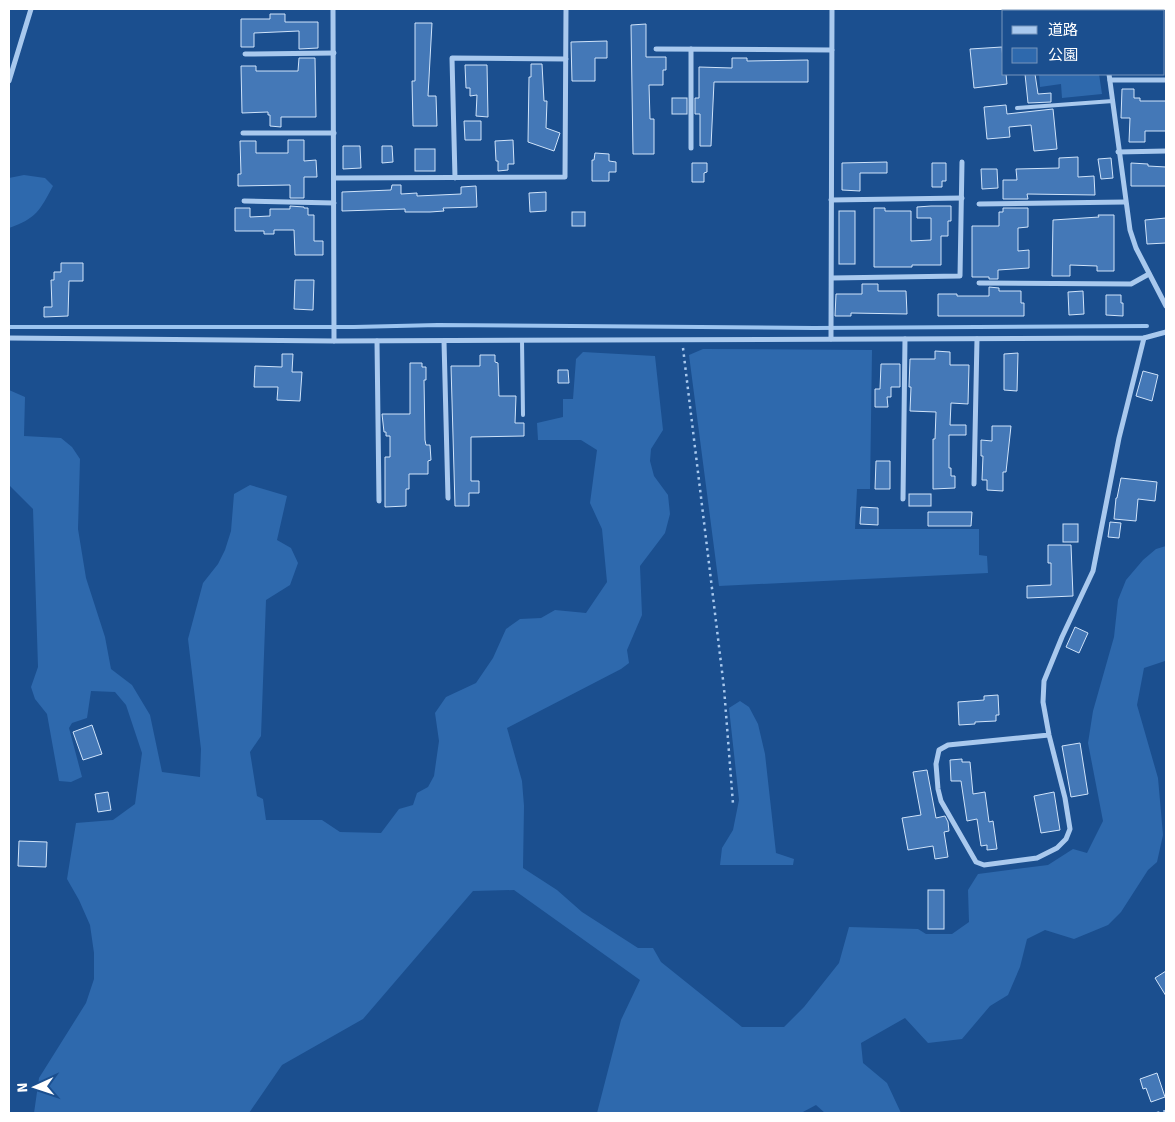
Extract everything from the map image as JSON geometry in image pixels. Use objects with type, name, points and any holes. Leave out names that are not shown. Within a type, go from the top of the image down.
[{"type":"street","points":[[9,81],[32,9]]},
{"type":"street","points":[[333,9],[334,341]]},
{"type":"street","points":[[334,178],[565,177],[566,9]]},
{"type":"street","points":[[831,339],[832,9]]},
{"type":"street","points":[[656,49],[832,50]]},
{"type":"street","points":[[690,148],[691,49]]},
{"type":"street","points":[[244,54],[334,53]]},
{"type":"street","points":[[455,178],[452,58],[566,59]]},
{"type":"street","points":[[1166,80],[1110,77],[1118,152],[1130,230],[1136,248],[1166,306]]},
{"type":"street","points":[[243,133],[334,133]]},
{"type":"street","points":[[1118,152],[1166,151]]},
{"type":"street","points":[[832,278],[960,276],[962,162]]},
{"type":"street","points":[[831,200],[962,198]]},
{"type":"street","points":[[244,201],[334,203]]},
{"type":"street","points":[[979,204],[1125,202]]},
{"type":"street","points":[[979,283],[1131,284],[1149,274]]},
{"type":"street","points":[[9,338],[334,341],[977,339],[1144,338],[1166,332]]},
{"type":"street","points":[[1049,735],[948,745],[939,750],[936,764],[941,801],[976,862],[984,865],[1037,858],[1057,848],[1066,839],[1070,829],[1065,798],[1049,735],[1043,702],[1044,681],[1093,571],[1118,438],[1144,338]]},
{"type":"street","points":[[903,499],[905,339]]},
{"type":"street","points":[[974,484],[977,339]]},
{"type":"street","points":[[377,341],[378,500]]},
{"type":"street","points":[[444,341],[448,498]]},
{"type":"lane","points":[[1017,108],[1112,102]]},
{"type":"lane","points":[[522,340],[523,415]]},
{"type":"path","points":[[682,339],[724,688],[733,804]]},
{"type":"path","points":[[1157,1113],[1166,1111]]},
{"type":"green space","points":[[1039,75],[1099,75],[1102,94],[1062,98],[1061,84],[1040,87]]},
{"type":"green space","points":[[24,175],[45,178],[53,186],[36,213],[18,225],[9,228],[9,178]]},
{"type":"green space","points":[[703,349],[872,350],[870,489],[857,489],[855,529],[979,529],[979,555],[987,556],[988,573],[719,586],[689,355]]},
{"type":"green space","points":[[583,352],[655,356],[663,430],[651,449],[650,461],[654,476],[668,495],[670,514],[665,533],[640,566],[642,615],[627,650],[629,663],[621,669],[507,728],[522,781],[524,806],[523,868],[557,890],[582,912],[638,948],[653,948],[661,962],[742,1027],[784,1027],[804,1007],[839,963],[849,927],[918,929],[926,934],[952,934],[969,922],[968,890],[978,874],[1048,865],[1073,849],[1087,853],[1103,821],[1088,743],[1093,711],[1114,637],[1118,600],[1126,580],[1143,560],[1156,549],[1166,546],[1165,661],[1144,668],[1137,705],[1158,778],[1163,835],[1157,862],[1148,870],[1121,912],[1108,925],[1074,939],[1045,930],[1027,939],[1020,967],[1008,995],[990,1006],[962,1039],[928,1043],[905,1018],[861,1043],[863,1063],[887,1083],[901,1113],[825,1113],[816,1105],[801,1113],[597,1113],[621,1020],[640,980],[514,890],[473,891],[363,1019],[282,1065],[249,1113],[34,1113],[39,1078],[86,1003],[94,979],[94,953],[90,925],[67,879],[76,823],[113,820],[135,804],[142,753],[126,705],[115,692],[91,691],[87,718],[72,723],[69,728],[82,777],[71,782],[59,781],[47,714],[35,699],[31,687],[38,667],[33,509],[9,485],[9,390],[25,397],[24,436],[61,438],[72,447],[80,459],[78,529],[86,578],[105,637],[111,669],[132,685],[150,715],[162,772],[200,777],[201,749],[188,639],[203,583],[218,564],[225,550],[231,531],[234,494],[250,485],[287,496],[277,540],[291,548],[298,563],[290,585],[266,600],[261,736],[250,752],[257,796],[263,799],[266,820],[322,820],[340,832],[381,833],[399,809],[413,805],[417,793],[428,787],[434,776],[439,741],[435,713],[446,697],[476,683],[493,658],[506,629],[520,619],[541,618],[555,610],[586,613],[607,582],[602,529],[590,503],[597,450],[581,440],[538,440],[537,423],[563,417],[563,399],[573,399],[576,359]]},
{"type":"green space","points":[[740,701],[749,707],[758,724],[765,754],[776,853],[794,859],[793,865],[720,865],[722,848],[733,830],[739,800],[729,708]]},
{"type":"building","points":[[270,14],[285,14],[285,22],[318,22],[318,48],[299,49],[299,31],[254,33],[254,47],[241,47],[241,19],[270,19]]},
{"type":"building","points":[[415,23],[432,23],[428,96],[436,96],[437,126],[413,126],[412,81],[415,81]]},
{"type":"building","points":[[646,24],[646,57],[666,57],[666,70],[663,70],[663,85],[649,85],[650,119],[654,119],[654,154],[633,154],[631,25]]},
{"type":"building","points":[[607,41],[607,58],[595,58],[595,81],[572,81],[571,42]]},
{"type":"building","points":[[1002,47],[1002,75],[1006,75],[1007,84],[974,88],[970,49]]},
{"type":"building","points":[[299,58],[315,58],[316,117],[281,117],[281,127],[270,126],[270,115],[268,115],[268,112],[242,113],[241,66],[256,66],[256,71],[298,71]]},
{"type":"building","points":[[732,58],[747,58],[747,61],[808,60],[808,82],[714,82],[711,146],[700,146],[700,114],[695,114],[695,98],[699,98],[699,67],[732,68]]},
{"type":"building","points":[[531,64],[542,64],[544,101],[547,101],[546,128],[560,133],[554,151],[528,142]]},
{"type":"building","points":[[465,65],[487,65],[488,117],[476,116],[477,95],[470,96],[470,88],[466,88]]},
{"type":"building","points":[[1025,75],[1035,75],[1038,94],[1051,93],[1051,102],[1028,103]]},
{"type":"building","points":[[1122,89],[1134,89],[1134,98],[1140,98],[1140,101],[1166,101],[1166,131],[1145,131],[1145,142],[1129,142],[1130,118],[1121,118]]},
{"type":"building","points":[[672,98],[687,98],[687,114],[672,114]]},
{"type":"building","points":[[1006,105],[1007,114],[1053,109],[1057,149],[1034,151],[1031,125],[1009,127],[1010,137],[987,139],[984,107]]},
{"type":"building","points":[[464,121],[481,121],[481,140],[465,140]]},
{"type":"building","points":[[288,140],[304,140],[304,161],[316,160],[317,177],[304,177],[304,198],[290,198],[290,185],[238,186],[238,174],[241,174],[240,141],[256,141],[256,153],[288,153]]},
{"type":"building","points":[[513,140],[514,164],[508,164],[508,170],[498,171],[495,141]]},
{"type":"building","points":[[343,146],[360,146],[361,168],[343,169]]},
{"type":"building","points":[[382,146],[392,146],[393,162],[382,163]]},
{"type":"building","points":[[415,149],[435,149],[435,171],[415,171]]},
{"type":"building","points":[[595,153],[609,154],[609,161],[616,162],[616,172],[609,172],[609,181],[592,181],[592,160],[594,160]]},
{"type":"building","points":[[1078,157],[1078,177],[1094,176],[1095,195],[1027,194],[1028,199],[1003,199],[1003,180],[1017,180],[1016,169],[1059,168],[1059,158]]},
{"type":"building","points":[[1111,158],[1113,178],[1101,179],[1098,159]]},
{"type":"building","points":[[887,162],[887,173],[860,173],[860,191],[842,190],[842,163]]},
{"type":"building","points":[[692,163],[707,163],[704,182],[692,182]]},
{"type":"building","points":[[932,163],[946,163],[946,181],[942,181],[942,187],[932,187]]},
{"type":"building","points":[[1131,163],[1166,167],[1166,186],[1131,186]]},
{"type":"building","points":[[981,169],[997,169],[998,188],[982,189]]},
{"type":"building","points":[[392,185],[401,185],[401,194],[417,193],[417,196],[461,194],[461,187],[476,186],[477,207],[443,208],[444,211],[430,212],[405,212],[405,209],[342,211],[342,192],[391,190]]},
{"type":"building","points":[[546,192],[546,211],[530,212],[529,193]]},
{"type":"building","points":[[290,206],[308,208],[308,215],[314,215],[314,241],[323,241],[323,255],[295,255],[294,230],[274,230],[274,234],[264,234],[264,231],[235,231],[235,208],[250,208],[250,217],[270,216],[270,209],[290,209]]},
{"type":"building","points":[[951,206],[948,236],[941,236],[941,265],[874,267],[874,208],[885,208],[885,211],[911,211],[911,241],[931,240],[931,218],[917,218],[917,207]]},
{"type":"building","points":[[1003,208],[1028,208],[1028,227],[1018,228],[1018,251],[1029,250],[1029,268],[998,270],[998,279],[972,277],[972,226],[999,226],[999,212],[1003,212]]},
{"type":"building","points":[[839,211],[855,211],[855,264],[839,264]]},
{"type":"building","points":[[572,212],[585,212],[585,226],[572,226]]},
{"type":"building","points":[[1098,215],[1114,215],[1114,271],[1097,271],[1097,266],[1070,265],[1070,276],[1052,276],[1053,220],[1099,217]]},
{"type":"building","points":[[1166,218],[1166,243],[1147,244],[1145,220]]},
{"type":"building","points":[[61,263],[83,263],[83,281],[69,281],[68,316],[44,317],[44,307],[52,307],[51,280],[54,280],[54,272],[61,272]]},
{"type":"building","points":[[295,280],[314,280],[313,310],[294,309]]},
{"type":"building","points":[[862,284],[878,284],[878,291],[906,291],[907,314],[851,313],[851,316],[835,316],[836,294],[862,294]]},
{"type":"building","points":[[989,287],[999,288],[999,291],[1021,291],[1021,303],[1024,303],[1024,316],[938,316],[938,294],[989,296]]},
{"type":"building","points":[[1083,291],[1084,314],[1069,315],[1068,292]]},
{"type":"building","points":[[1106,295],[1121,295],[1123,316],[1106,315]]},
{"type":"building","points":[[935,351],[950,352],[950,365],[969,365],[968,404],[951,403],[950,425],[966,425],[966,435],[949,435],[949,468],[951,468],[951,476],[955,476],[955,488],[933,489],[933,439],[935,439],[936,412],[910,411],[910,359],[935,359]]},
{"type":"building","points":[[1018,353],[1017,391],[1004,390],[1004,354]]},
{"type":"building","points":[[282,354],[293,354],[292,372],[302,372],[300,401],[277,400],[278,387],[254,387],[255,366],[282,367]]},
{"type":"building","points":[[480,355],[495,355],[495,362],[498,363],[499,396],[516,396],[515,423],[524,423],[524,436],[471,437],[471,481],[479,481],[479,493],[469,493],[469,506],[455,506],[451,366],[480,366]]},
{"type":"building","points":[[410,363],[422,363],[422,367],[426,367],[426,380],[424,380],[425,440],[426,445],[430,445],[431,460],[428,461],[428,474],[409,474],[409,489],[406,489],[406,506],[385,507],[385,457],[390,457],[390,436],[386,436],[386,432],[384,432],[382,414],[410,414]]},
{"type":"building","points":[[881,364],[900,364],[900,387],[891,387],[891,397],[887,397],[888,407],[875,407],[875,389],[880,389]]},
{"type":"building","points":[[558,370],[568,370],[569,383],[558,383]]},
{"type":"building","points":[[1143,371],[1158,375],[1152,401],[1136,396]]},
{"type":"building","points":[[992,426],[1011,426],[1006,472],[1003,472],[1003,491],[987,490],[987,480],[982,480],[983,456],[981,456],[981,440],[992,441]]},
{"type":"building","points":[[876,461],[890,461],[890,489],[875,489]]},
{"type":"building","points":[[1121,478],[1157,482],[1155,501],[1138,499],[1136,521],[1114,519],[1116,498]]},
{"type":"building","points":[[909,494],[931,494],[931,506],[909,506]]},
{"type":"building","points":[[861,507],[878,508],[878,525],[860,524]]},
{"type":"building","points":[[928,512],[972,512],[971,526],[928,526]]},
{"type":"building","points":[[1110,522],[1121,523],[1119,538],[1108,537]]},
{"type":"building","points":[[1063,524],[1078,524],[1078,542],[1063,542]]},
{"type":"building","points":[[1048,545],[1071,545],[1073,596],[1027,598],[1027,586],[1051,585],[1051,563],[1048,563]]},
{"type":"building","points":[[1075,627],[1088,633],[1079,653],[1066,647]]},
{"type":"building","points":[[998,695],[999,715],[996,715],[996,721],[959,725],[958,702],[984,700],[984,696]]},
{"type":"building","points":[[92,725],[102,754],[83,760],[73,732]]},
{"type":"building","points":[[1080,743],[1088,794],[1071,797],[1062,746]]},
{"type":"building","points":[[962,759],[962,762],[970,762],[973,794],[985,792],[989,822],[993,821],[997,849],[987,850],[987,845],[981,846],[977,819],[967,821],[961,781],[951,781],[950,760]]},
{"type":"building","points":[[927,770],[936,818],[945,816],[948,822],[949,831],[944,832],[948,857],[935,859],[933,846],[908,850],[902,818],[921,815],[913,772]]},
{"type":"building","points":[[108,792],[111,810],[98,812],[95,794]]},
{"type":"building","points":[[1054,792],[1060,830],[1041,833],[1034,796]]},
{"type":"building","points":[[19,841],[47,842],[46,867],[18,866]]},
{"type":"building","points":[[928,890],[944,890],[944,929],[928,929]]},
{"type":"building","points":[[1166,971],[1166,996],[1155,978]]},
{"type":"building","points":[[1157,1073],[1165,1097],[1151,1102],[1146,1088],[1143,1089],[1140,1079]]},
{"type":"waterway","points":[[9,327],[354,327],[438,325],[814,328],[1147,326]]}]
